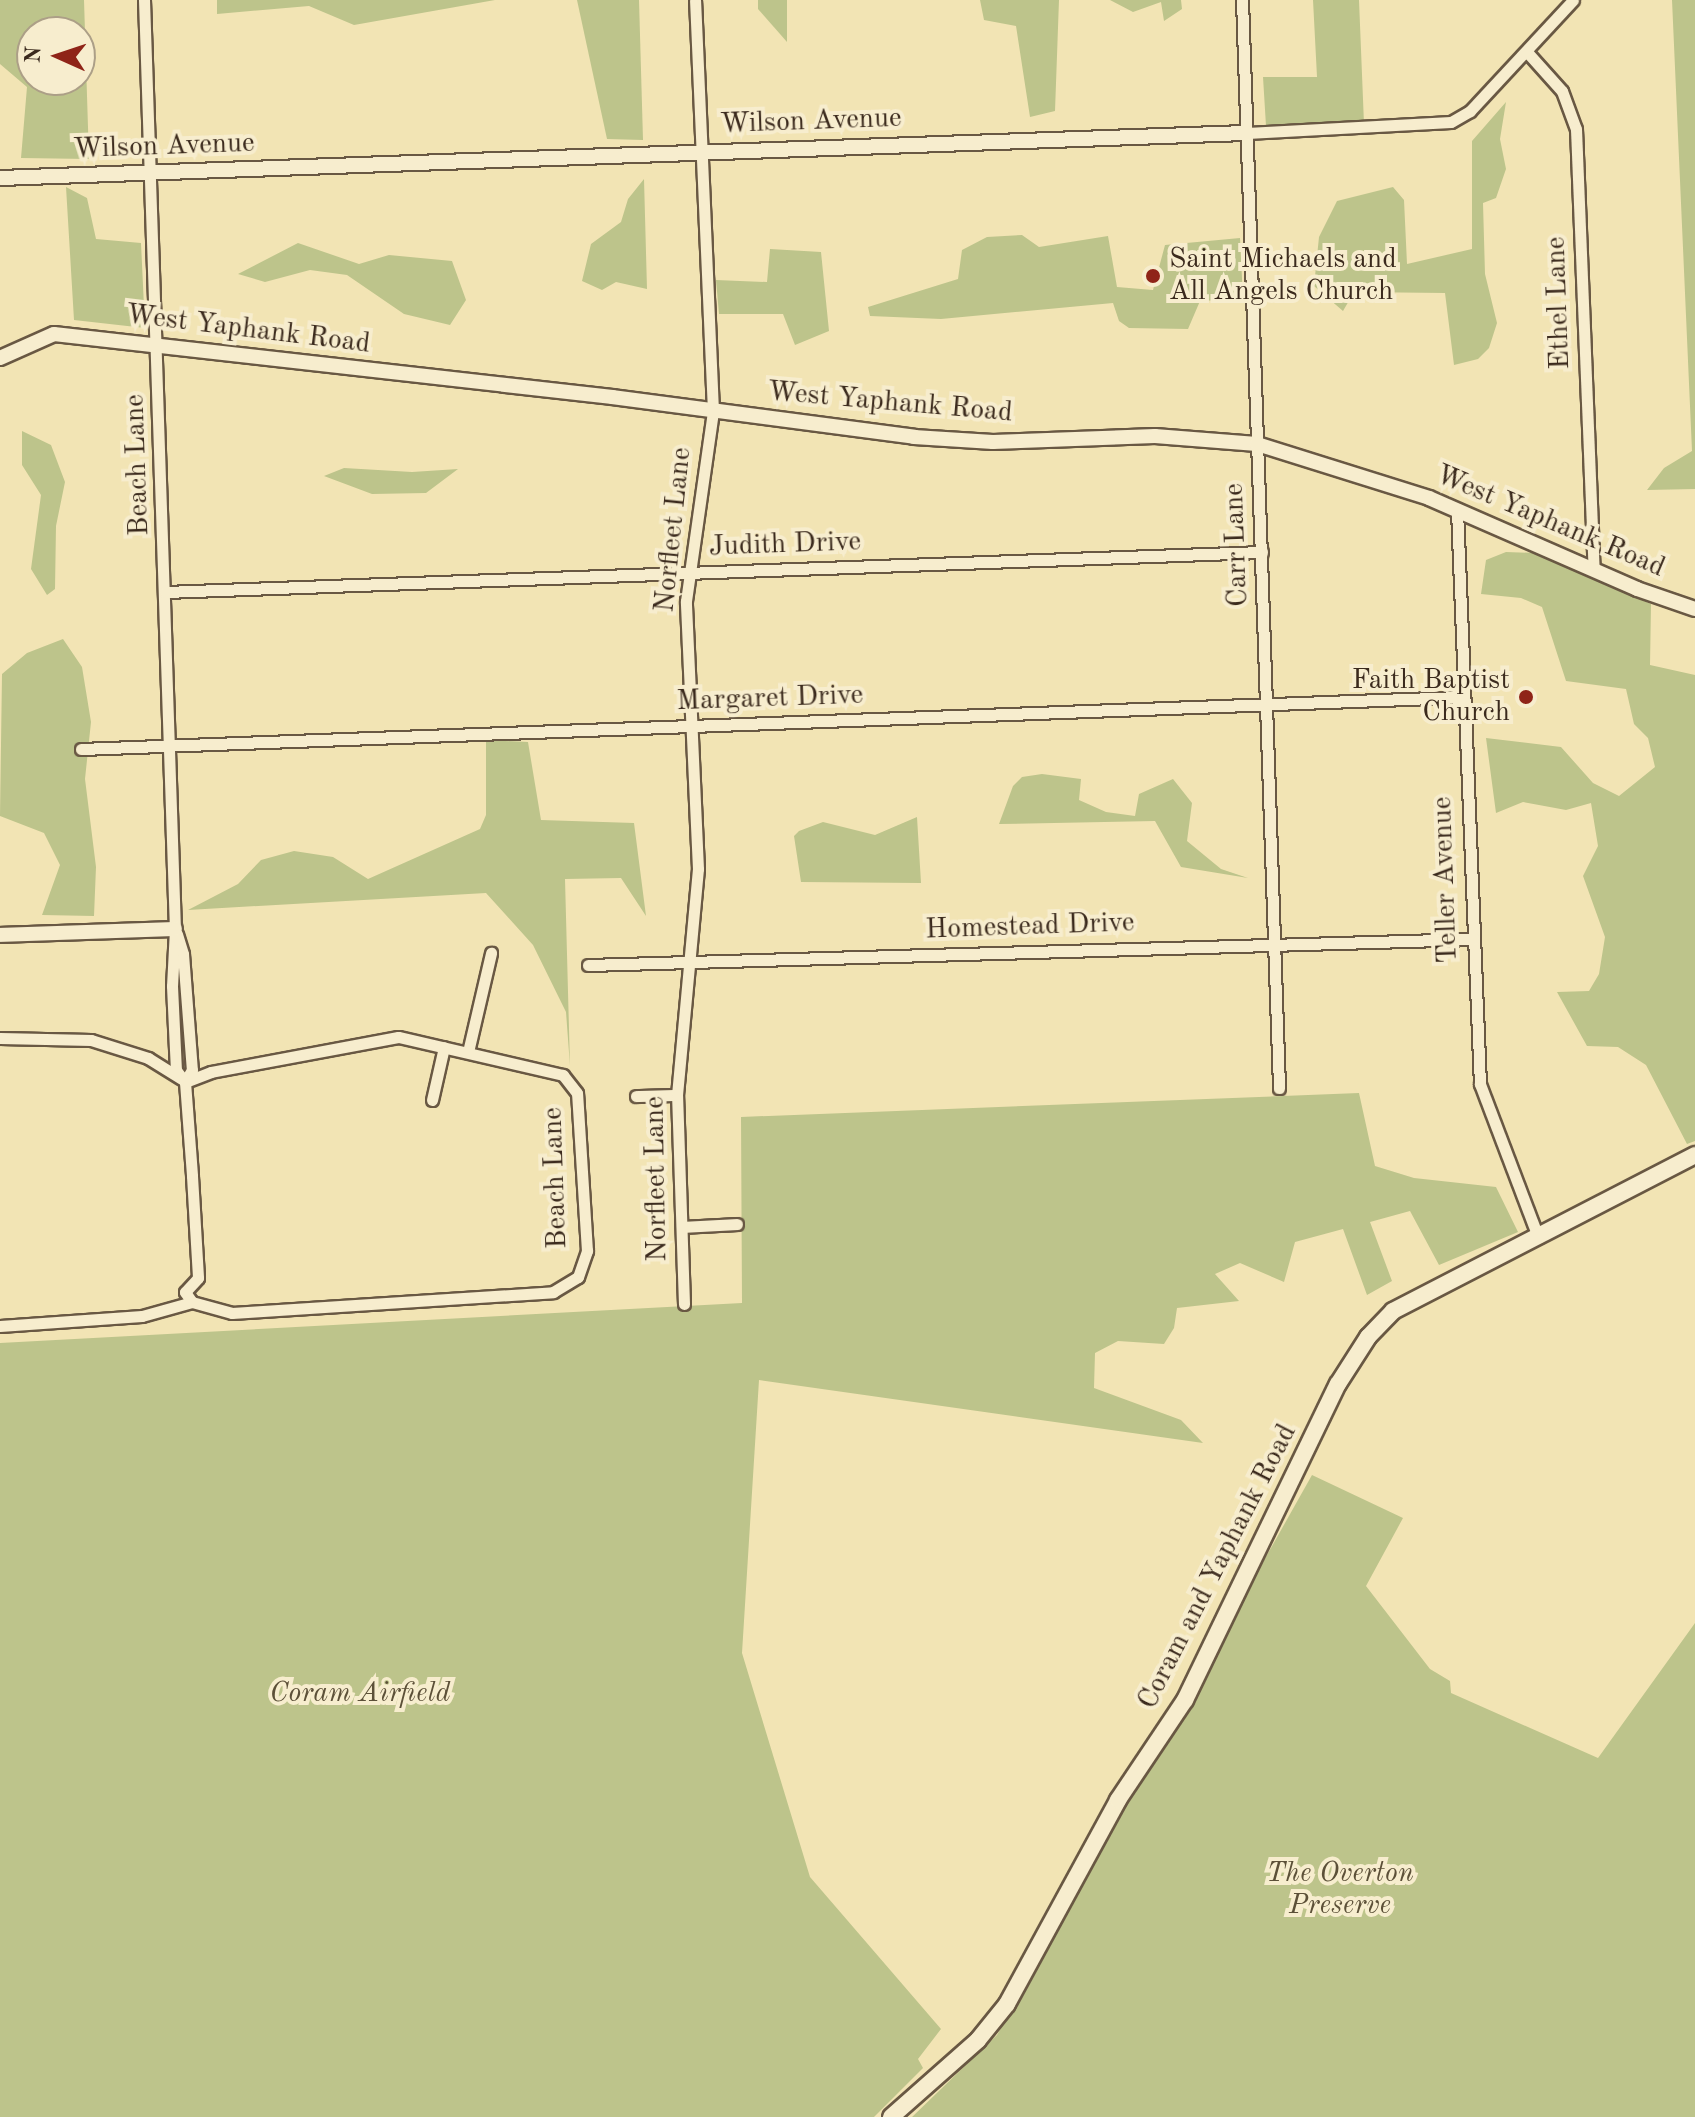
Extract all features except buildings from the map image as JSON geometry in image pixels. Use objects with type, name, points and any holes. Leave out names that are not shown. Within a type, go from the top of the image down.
[{"type":"main road","name":"Coram and Yaphank Road","points":[[891,2117],[978,2040],[1007,2004],[1118,1800],[1185,1700],[1356,1353],[1393,1311],[1695,1155]]},
{"type":"street","name":"Beach Lane","points":[[144,0],[158,346],[175,929],[176,1070],[185,1082],[198,1278],[185,1292],[192,1302],[232,1313],[553,1292],[578,1277],[587,1251],[577,1093],[563,1075],[398,1037],[211,1072],[185,1082]]},
{"type":"street","name":"Norfleet Lane","points":[[684,1304],[677,1095],[692,965],[698,869],[686,601],[713,411],[695,0]]},
{"type":"street","name":"Carr Lane","points":[[1242,0],[1279,1088]]},
{"type":"street","name":"Wilson Avenue","points":[[0,178],[1247,133],[1451,122],[1470,111],[1573,0]]},
{"type":"street","name":"Ethel Lane","points":[[1527,52],[1562,91],[1576,129],[1594,568]]},
{"type":"street","name":"West Yaphank Road","points":[[0,358],[54,334],[993,442],[1155,436],[1257,444],[1311,457],[1457,510],[1695,609]]},
{"type":"street","name":"Teller Avenue","points":[[1457,510],[1461,697],[1480,1084],[1538,1237]]},
{"type":"street","name":"Judith Drive","points":[[165,592],[1262,552]]},
{"type":"street","name":"Margaret Drive","points":[[81,749],[1461,697]]},
{"type":"street","points":[[0,935],[175,929]]},
{"type":"street","name":"Homestead Drive","points":[[588,965],[692,965],[1474,939]]},
{"type":"street","points":[[468,1052],[491,953]]},
{"type":"street","points":[[0,1038],[91,1040],[148,1058],[185,1082]]},
{"type":"street","points":[[432,1100],[444,1047]]},
{"type":"street","points":[[636,1096],[677,1095]]},
{"type":"street","points":[[682,1227],[737,1224]]},
{"type":"street","points":[[0,1326],[142,1316],[192,1302]]},
{"type":"green space","points":[[0,0],[84,0],[85,16],[16,16],[16,78],[0,64]]},
{"type":"green space","points":[[217,0],[495,0],[354,25],[309,6],[217,14]]},
{"type":"green space","points":[[577,0],[639,0],[643,140],[607,139]]},
{"type":"green space","points":[[758,0],[787,0],[787,42],[758,9]]},
{"type":"green space","points":[[980,0],[1059,0],[1055,111],[1030,117],[1016,26],[984,20]]},
{"type":"green space","points":[[1110,0],[1181,0],[1182,9],[1164,21],[1161,2],[1133,12]]},
{"type":"green space","points":[[1313,0],[1359,0],[1364,124],[1266,126],[1263,77],[1317,77]]},
{"type":"green space","points":[[1672,0],[1695,0],[1695,489],[1647,490],[1664,468],[1692,451]]},
{"type":"green space","points":[[26,96],[87,96],[89,159],[21,158]]},
{"type":"green space","points":[[1506,102],[1500,139],[1506,169],[1496,198],[1483,203],[1485,274],[1497,323],[1489,348],[1478,359],[1454,365],[1445,293],[1354,292],[1343,311],[1314,286],[1319,237],[1337,201],[1393,187],[1404,200],[1407,264],[1472,249],[1472,141]]},
{"type":"green space","points":[[644,179],[647,289],[616,282],[602,290],[582,281],[591,244],[621,222],[628,199]]},
{"type":"green space","points":[[66,187],[87,198],[96,239],[141,243],[145,328],[74,320]]},
{"type":"green space","points":[[1022,235],[1039,247],[1108,236],[1117,287],[1153,290],[1165,245],[1240,238],[1243,299],[1200,301],[1188,329],[1129,328],[1119,321],[1113,303],[941,319],[870,316],[868,307],[958,279],[962,250],[987,237]]},
{"type":"green space","points":[[298,243],[359,264],[389,255],[452,261],[466,300],[450,325],[404,314],[347,275],[310,270],[265,282],[238,274]]},
{"type":"green space","points":[[770,249],[821,252],[829,331],[795,345],[783,314],[719,314],[716,280],[767,282]]},
{"type":"green space","points":[[22,431],[51,445],[65,482],[56,526],[55,589],[47,595],[31,569],[41,495],[22,465]]},
{"type":"green space","points":[[344,468],[412,472],[458,469],[426,493],[372,494],[324,476]]},
{"type":"green space","points":[[1506,552],[1537,553],[1651,604],[1650,665],[1695,675],[1695,1141],[1687,1144],[1646,1065],[1618,1047],[1587,1046],[1557,992],[1589,991],[1599,974],[1605,937],[1583,876],[1598,846],[1591,803],[1566,810],[1523,802],[1496,813],[1486,738],[1561,747],[1593,783],[1619,796],[1655,767],[1648,738],[1634,724],[1626,689],[1566,681],[1542,607],[1521,598],[1481,594],[1486,560]]},
{"type":"green space","points":[[63,639],[82,667],[91,722],[85,779],[96,867],[94,916],[42,915],[60,865],[44,833],[0,816],[2,674],[27,653]]},
{"type":"green space","points":[[486,740],[528,742],[541,820],[634,823],[646,916],[621,878],[565,879],[570,1066],[566,1012],[533,945],[486,893],[188,910],[238,884],[261,860],[294,851],[333,857],[368,879],[480,829],[486,815]]},
{"type":"green space","points":[[1042,774],[1081,779],[1079,800],[1106,812],[1135,816],[1139,794],[1173,779],[1192,803],[1187,841],[1221,869],[1248,878],[1181,867],[1155,821],[999,824],[1013,786],[1022,777]]},
{"type":"green space","points":[[917,817],[921,883],[801,882],[794,836],[799,831],[823,822],[875,835]]},
{"type":"green space","name":"Coram Airfield","points":[[1359,1093],[1375,1166],[1414,1178],[1496,1187],[1518,1232],[1439,1265],[1410,1211],[1370,1222],[1392,1281],[1367,1295],[1343,1229],[1295,1242],[1284,1282],[1240,1263],[1215,1274],[1239,1301],[1177,1308],[1174,1328],[1164,1344],[1118,1341],[1095,1353],[1094,1388],[1181,1420],[1203,1443],[759,1380],[742,1653],[810,1877],[941,2029],[918,2059],[923,2068],[874,2117],[0,2117],[0,1343],[742,1303],[741,1117]]},
{"type":"green space","name":"The Overton Preserve","points":[[1312,1475],[1403,1518],[1366,1586],[1430,1669],[1450,1681],[1451,1693],[1598,1758],[1695,1623],[1695,2117],[912,2117],[997,2035]]},
{"type":"place","name":"Saint Michaels and All Angels Church","points":[[1153,276]]},
{"type":"place","name":"Faith Baptist Church","points":[[1526,697]]}]
